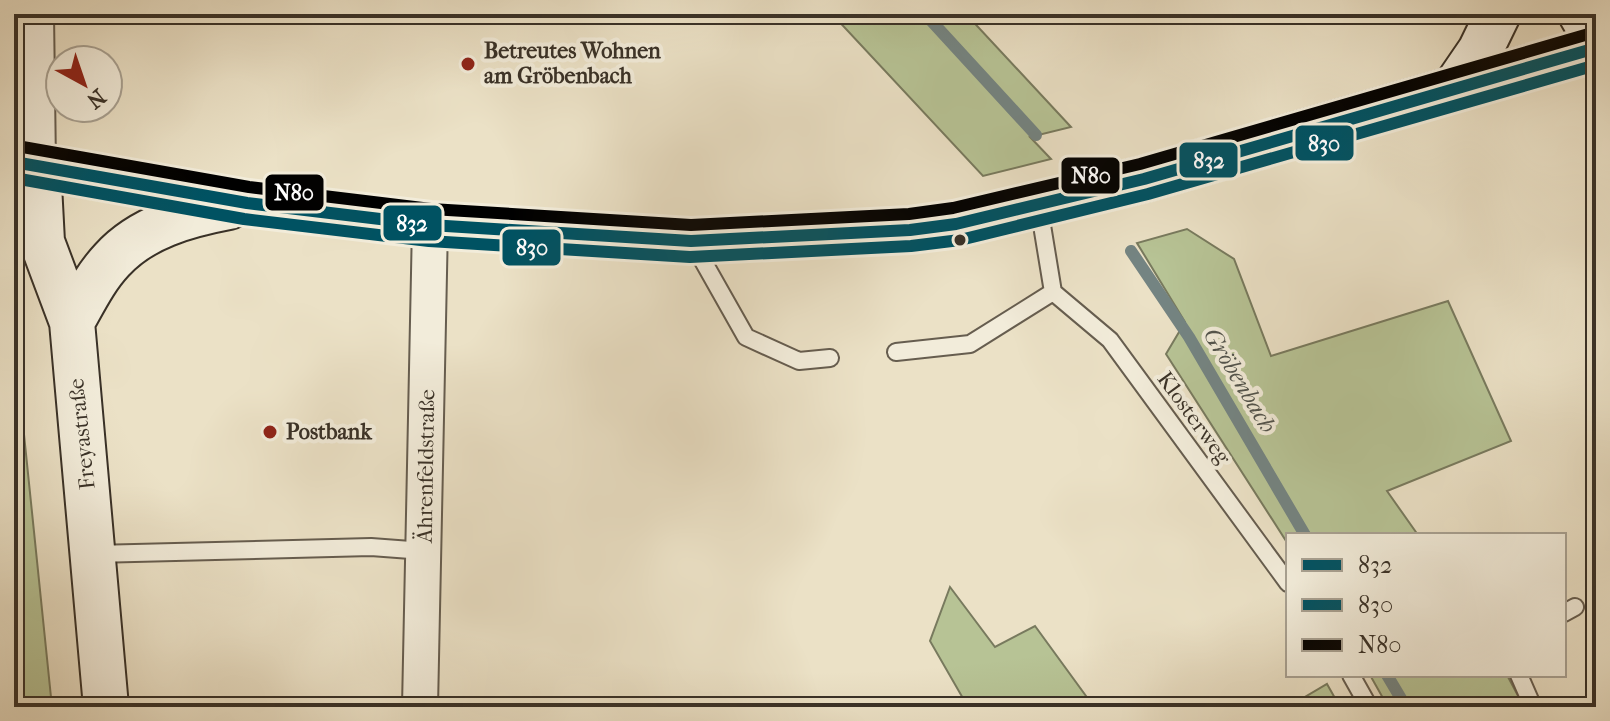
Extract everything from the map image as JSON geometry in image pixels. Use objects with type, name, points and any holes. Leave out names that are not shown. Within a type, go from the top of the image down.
[{"type":"main road","points":[[1454,89],[1480,51],[1498,14]]},
{"type":"main road","points":[[1581,14],[1596,40]]},
{"type":"main road","points":[[26,164],[247,203],[430,225],[691,241],[910,230],[956,224],[1144,179],[1596,48]]},
{"type":"main road","name":"Freyastraße","points":[[26,164],[42,242],[72,322],[106,707]]},
{"type":"main road","points":[[72,322],[94,282],[113,258],[150,231],[185,215],[247,203]]},
{"type":"street","points":[[26,164],[36,14]]},
{"type":"street","name":"Ährenfeldstraße","points":[[420,707],[430,225]]},
{"type":"lane","points":[[896,352],[970,344],[1053,292],[1038,205]]},
{"type":"lane","points":[[691,241],[746,337],[799,361],[830,358]]},
{"type":"lane","name":"Klosterweg","points":[[1053,292],[1110,340],[1286,580]]},
{"type":"lane","points":[[94,554],[371,547],[424,551]]},
{"type":"lane","points":[[1352,677],[1369,707]]},
{"type":"lane","points":[[1520,677],[1533,707]]},
{"type":"lane","points":[[413,707],[420,707]]},
{"type":"green space","points":[[832,14],[966,14],[1071,127],[1030,137],[1051,159],[983,176]]},
{"type":"green space","points":[[1187,229],[1234,259],[1271,356],[1448,301],[1511,441],[1387,491],[1417,533],[1286,533],[1286,541],[1166,354],[1185,322],[1137,243]]},
{"type":"green space","points":[[14,337],[52,707],[14,707]]},
{"type":"green space","points":[[950,587],[995,647],[1035,626],[1094,707],[968,707],[930,641]]},
{"type":"green space","points":[[1371,677],[1508,677],[1524,707],[1388,707]]},
{"type":"green space","points":[[1327,684],[1340,707],[1288,707]]},
{"type":"waterway","name":"Gröbenbach","points":[[925,14],[1036,135]]},
{"type":"waterway","name":"Gröbenbach","points":[[1131,251],[1189,337],[1304,533]]},
{"type":"waterway","name":"Gröbenbach","points":[[1388,677],[1406,707]]},
{"type":"transit line","name":"N80","points":[[17,146],[249,187],[431,209],[691,225],[909,214],[953,208],[1140,164],[1592,33]]},
{"type":"transit line","name":"832","points":[[14,162],[247,203],[430,225],[691,241],[910,230],[956,224],[1144,179],[1596,48]]},
{"type":"transit line","name":"830","points":[[14,178],[244,219],[429,241],[690,257],[911,246],[960,240],[1148,194],[1596,65]]},
{"type":"place","name":"Betreutes Wohnen am Gröbenbach","points":[[468,64]]},
{"type":"place","name":"Postbank","points":[[270,432]]}]
